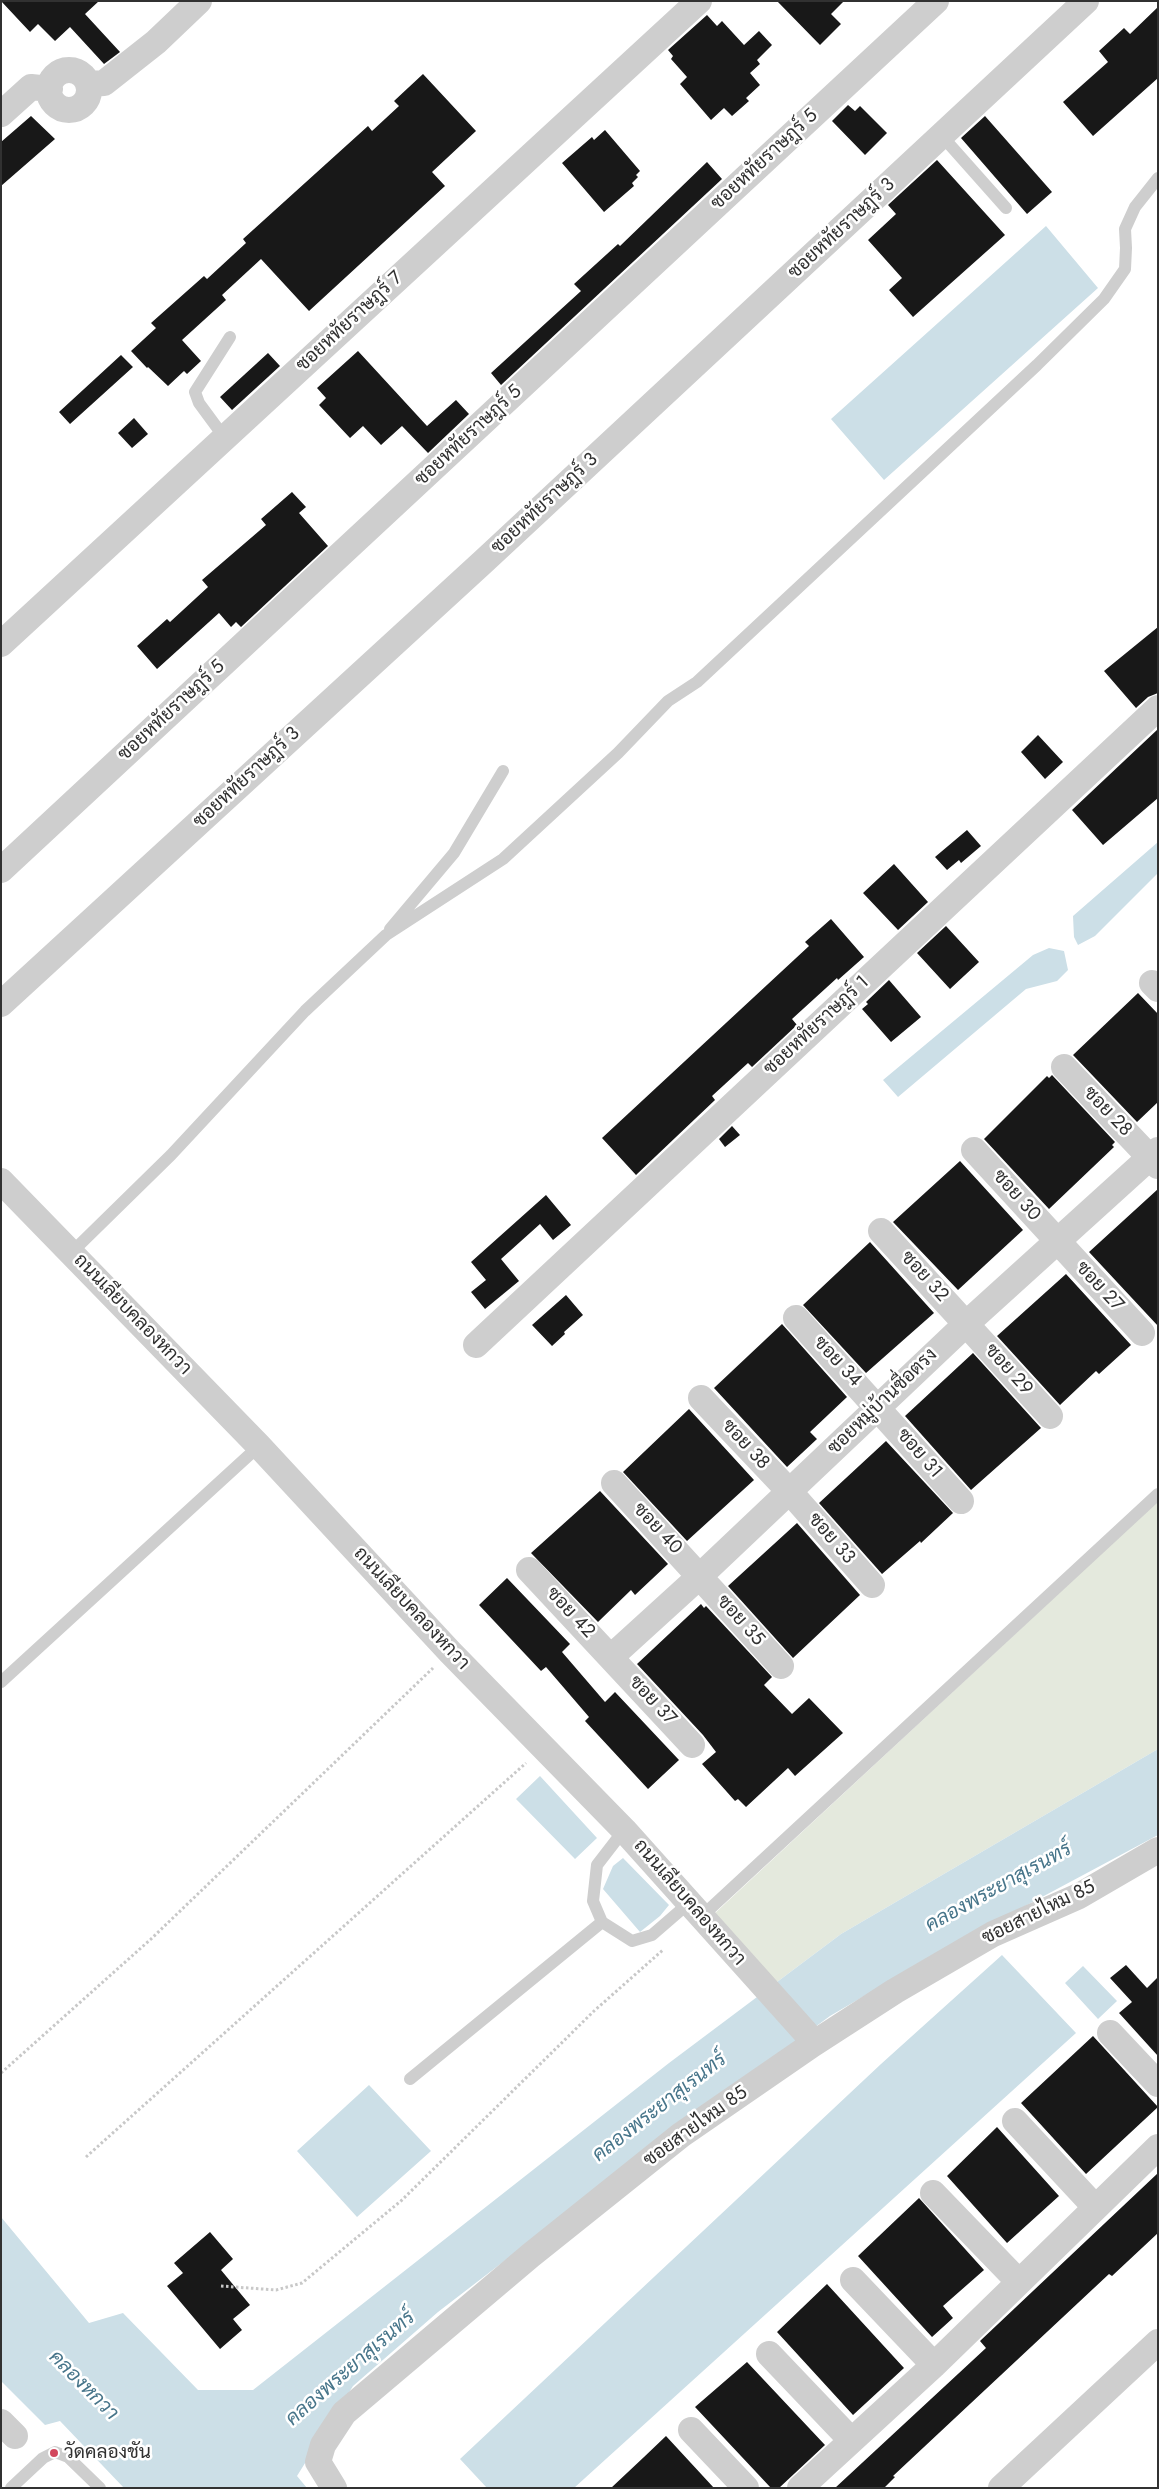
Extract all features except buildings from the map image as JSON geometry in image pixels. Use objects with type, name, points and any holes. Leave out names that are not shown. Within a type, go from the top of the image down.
[{"type":"street","points":[[1,114],[31,87],[50,89],[54,77],[66,71],[80,73],[88,84],[104,83],[156,42],[199,1]]},
{"type":"street","name":"ซอยหทัยราษฎร์ 7","points":[[1,644],[699,1]]},
{"type":"street","name":"ซอยหทัยราษฎร์ 5","points":[[1,870],[936,1]]},
{"type":"street","name":"ซอยหทัยราษฎร์ 3","points":[[1,1004],[1086,1]]},
{"type":"street","name":"ซอยหทัยราษฎร์ 1","points":[[476,1345],[1158,708]]},
{"type":"street","name":"ซอย 28","points":[[1064,1067],[1155,1158]]},
{"type":"street","name":"ซอย 30","points":[[974,1150],[1057,1242]]},
{"type":"street","name":"ซอยหมู่บ้านซื่อตรง","points":[[611,1657],[790,1492],[966,1324],[1057,1242],[1155,1158]]},
{"type":"street","name":"ถนนเลียบคลองหกวา","points":[[1,1181],[259,1446],[450,1652],[624,1830],[809,2039]]},
{"type":"street","name":"ซอย 32","points":[[881,1231],[966,1324]]},
{"type":"street","name":"ซอย 27","points":[[1057,1242],[1142,1333]]},
{"type":"street","name":"ซอย 34","points":[[796,1318],[878,1407]]},
{"type":"street","name":"ซอย 29","points":[[966,1324],[1050,1416]]},
{"type":"street","name":"ซอย 38","points":[[701,1398],[790,1492]]},
{"type":"street","name":"ซอย 31","points":[[878,1407],[961,1501]]},
{"type":"street","name":"ซอย 40","points":[[614,1483],[700,1576]]},
{"type":"street","name":"ซอย 33","points":[[790,1492],[872,1585]]},
{"type":"street","name":"ซอย 42","points":[[529,1570],[611,1657]]},
{"type":"street","name":"ซอย 35","points":[[700,1576],[781,1666]]},
{"type":"street","name":"ซอย 37","points":[[611,1657],[692,1745]]},
{"type":"street","name":"ซอยสายไหม 85","points":[[334,2488],[318,2462],[323,2446],[344,2413],[531,2255],[681,2135],[809,2039],[993,1934],[1079,1896],[1158,1850]]},
{"type":"street","points":[[1110,2034],[1158,2084]]},
{"type":"street","points":[[1015,2120],[1095,2207]]},
{"type":"street","points":[[800,2488],[934,2365],[1158,2147]]},
{"type":"street","points":[[934,2193],[1018,2282]]},
{"type":"street","points":[[853,2280],[934,2365]]},
{"type":"street","points":[[1001,2488],[1158,2342]]},
{"type":"street","points":[[769,2354],[851,2440]]},
{"type":"street","points":[[691,2430],[746,2488]]},
{"type":"lane","points":[[942,136],[1006,208]]},
{"type":"lane","points":[[386,934],[503,860],[618,753],[668,701],[697,682],[1037,365],[1104,299],[1124,269],[1126,248],[1124,229],[1135,207],[1158,178]]},
{"type":"lane","points":[[224,438],[199,403],[195,392],[230,337]]},
{"type":"lane","points":[[72,1253],[170,1155],[305,1011],[386,934],[404,909],[454,853],[503,771]]},
{"type":"lane","points":[[1,1682],[259,1446]]},
{"type":"lane","points":[[624,1830],[597,1865],[593,1901],[602,1922],[632,1940],[652,1935],[695,1910],[1158,1494]]},
{"type":"lane","points":[[410,2079],[602,1922]]},
{"type":"lane","points":[[11,2488],[42,2458],[55,2452],[68,2457],[96,2486]]},
{"type":"path","points":[[1,2073],[151,1939],[450,1652]]},
{"type":"path","points":[[86,2157],[544,1748]]},
{"type":"path","points":[[221,2286],[276,2290],[302,2283],[402,2200],[594,2011],[666,1948]]},
{"type":"shaded area","points":[[1158,1501],[1158,1749],[841,1934],[777,1982],[714,1914]]},
{"type":"water","points":[[1046,226],[1098,288],[884,480],[831,419]]},
{"type":"water","points":[[1158,842],[1158,873],[1095,936],[1078,945],[1074,937],[1073,916]]},
{"type":"water","points":[[1049,948],[1064,951],[1068,970],[1057,981],[1026,989],[898,1097],[883,1080],[1033,955]]},
{"type":"water","points":[[1158,1749],[1158,1835],[941,1951],[830,2016],[655,2145],[438,2312],[353,2386],[297,2476],[307,2488],[124,2488],[60,2421],[45,2425],[1,2381],[1,2217],[89,2323],[123,2313],[198,2390],[253,2390],[669,2063],[841,1934]]},
{"type":"water","points":[[540,1776],[597,1838],[575,1859],[516,1799]]},
{"type":"water","points":[[623,1858],[669,1905],[660,1916],[640,1932],[603,1889],[613,1866]]},
{"type":"water","points":[[1002,1955],[1076,2033],[574,2488],[487,2488],[460,2459],[881,2064]]},
{"type":"water","points":[[1083,1966],[1117,2001],[1098,2019],[1065,1983]]},
{"type":"water","points":[[369,2085],[431,2151],[357,2217],[297,2151]]},
{"type":"place","name":"วัดคลองชัน","points":[[54,2453]]},
{"type":"water label","name":"คลองพระยาสุเรนทร์","points":[[999,1888]]},
{"type":"water label","name":"คลองพระยาสุเรนทร์","points":[[660,2108]]},
{"type":"water label","name":"คลองพระยาสุเรนทร์","points":[[351,2369]]},
{"type":"water label","name":"คลองหกวา","points":[[83,2386]]}]
